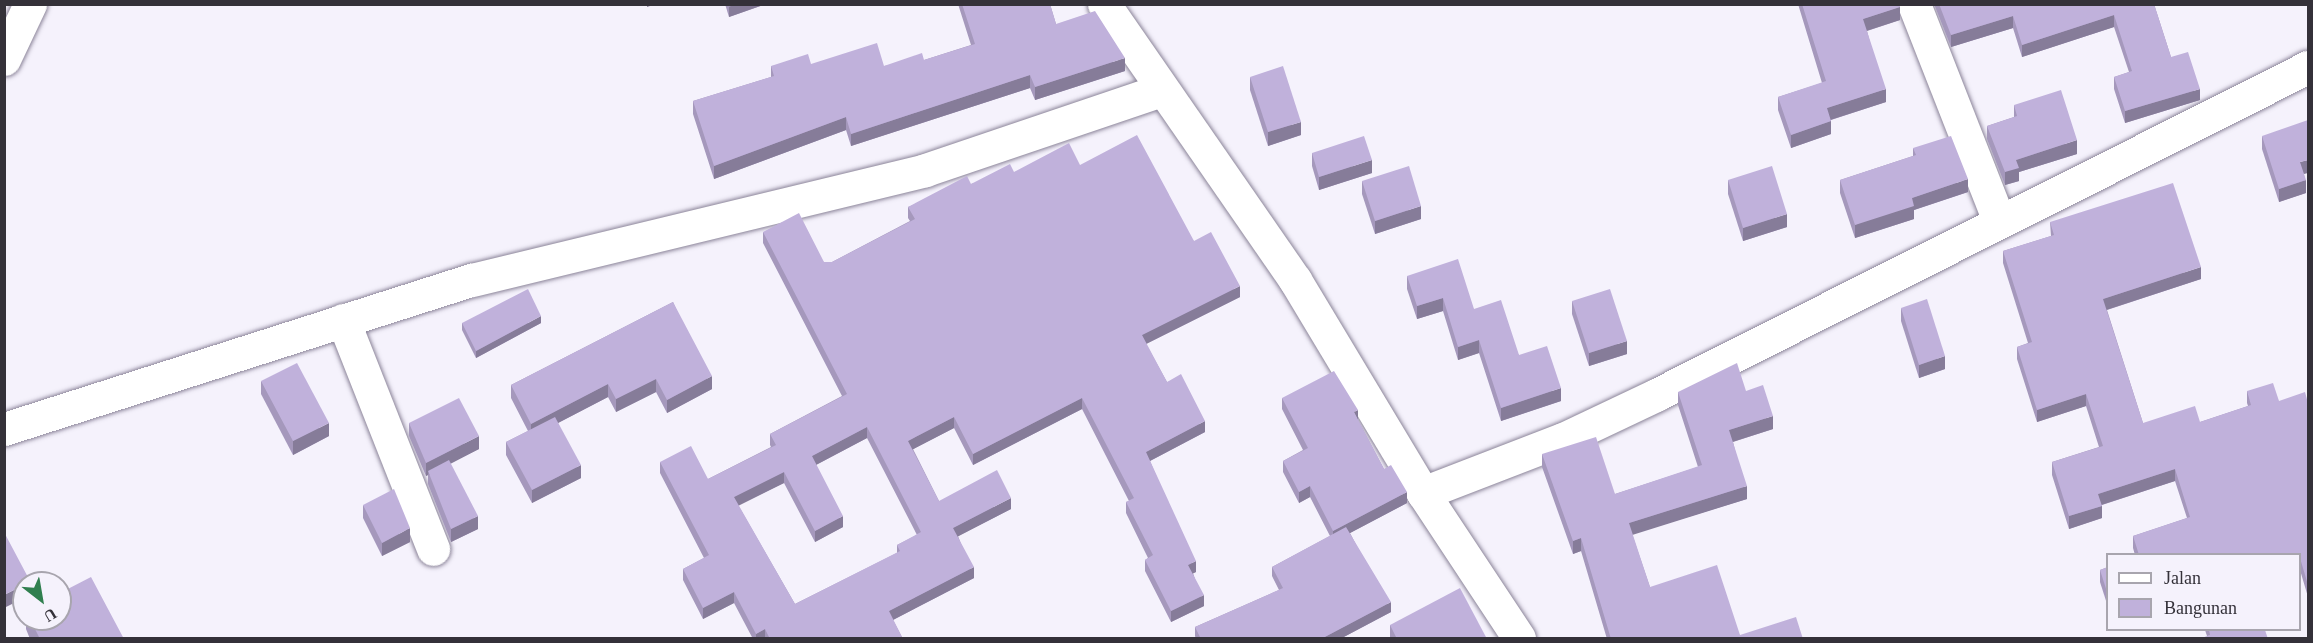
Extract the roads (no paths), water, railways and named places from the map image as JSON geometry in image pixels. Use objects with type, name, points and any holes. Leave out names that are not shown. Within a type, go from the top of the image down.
[{"type":"street","points":[[4,59],[30,4]]},
{"type":"street","points":[[1104,4],[1295,280],[1423,494],[1519,639]]},
{"type":"street","points":[[1914,4],[1998,218]]},
{"type":"street","points":[[1423,494],[1563,439],[1656,395],[1998,218],[2308,68]]},
{"type":"street","points":[[4,429],[472,280],[925,170],[1162,90]]},
{"type":"street","points":[[344,320],[433,549]]}]
